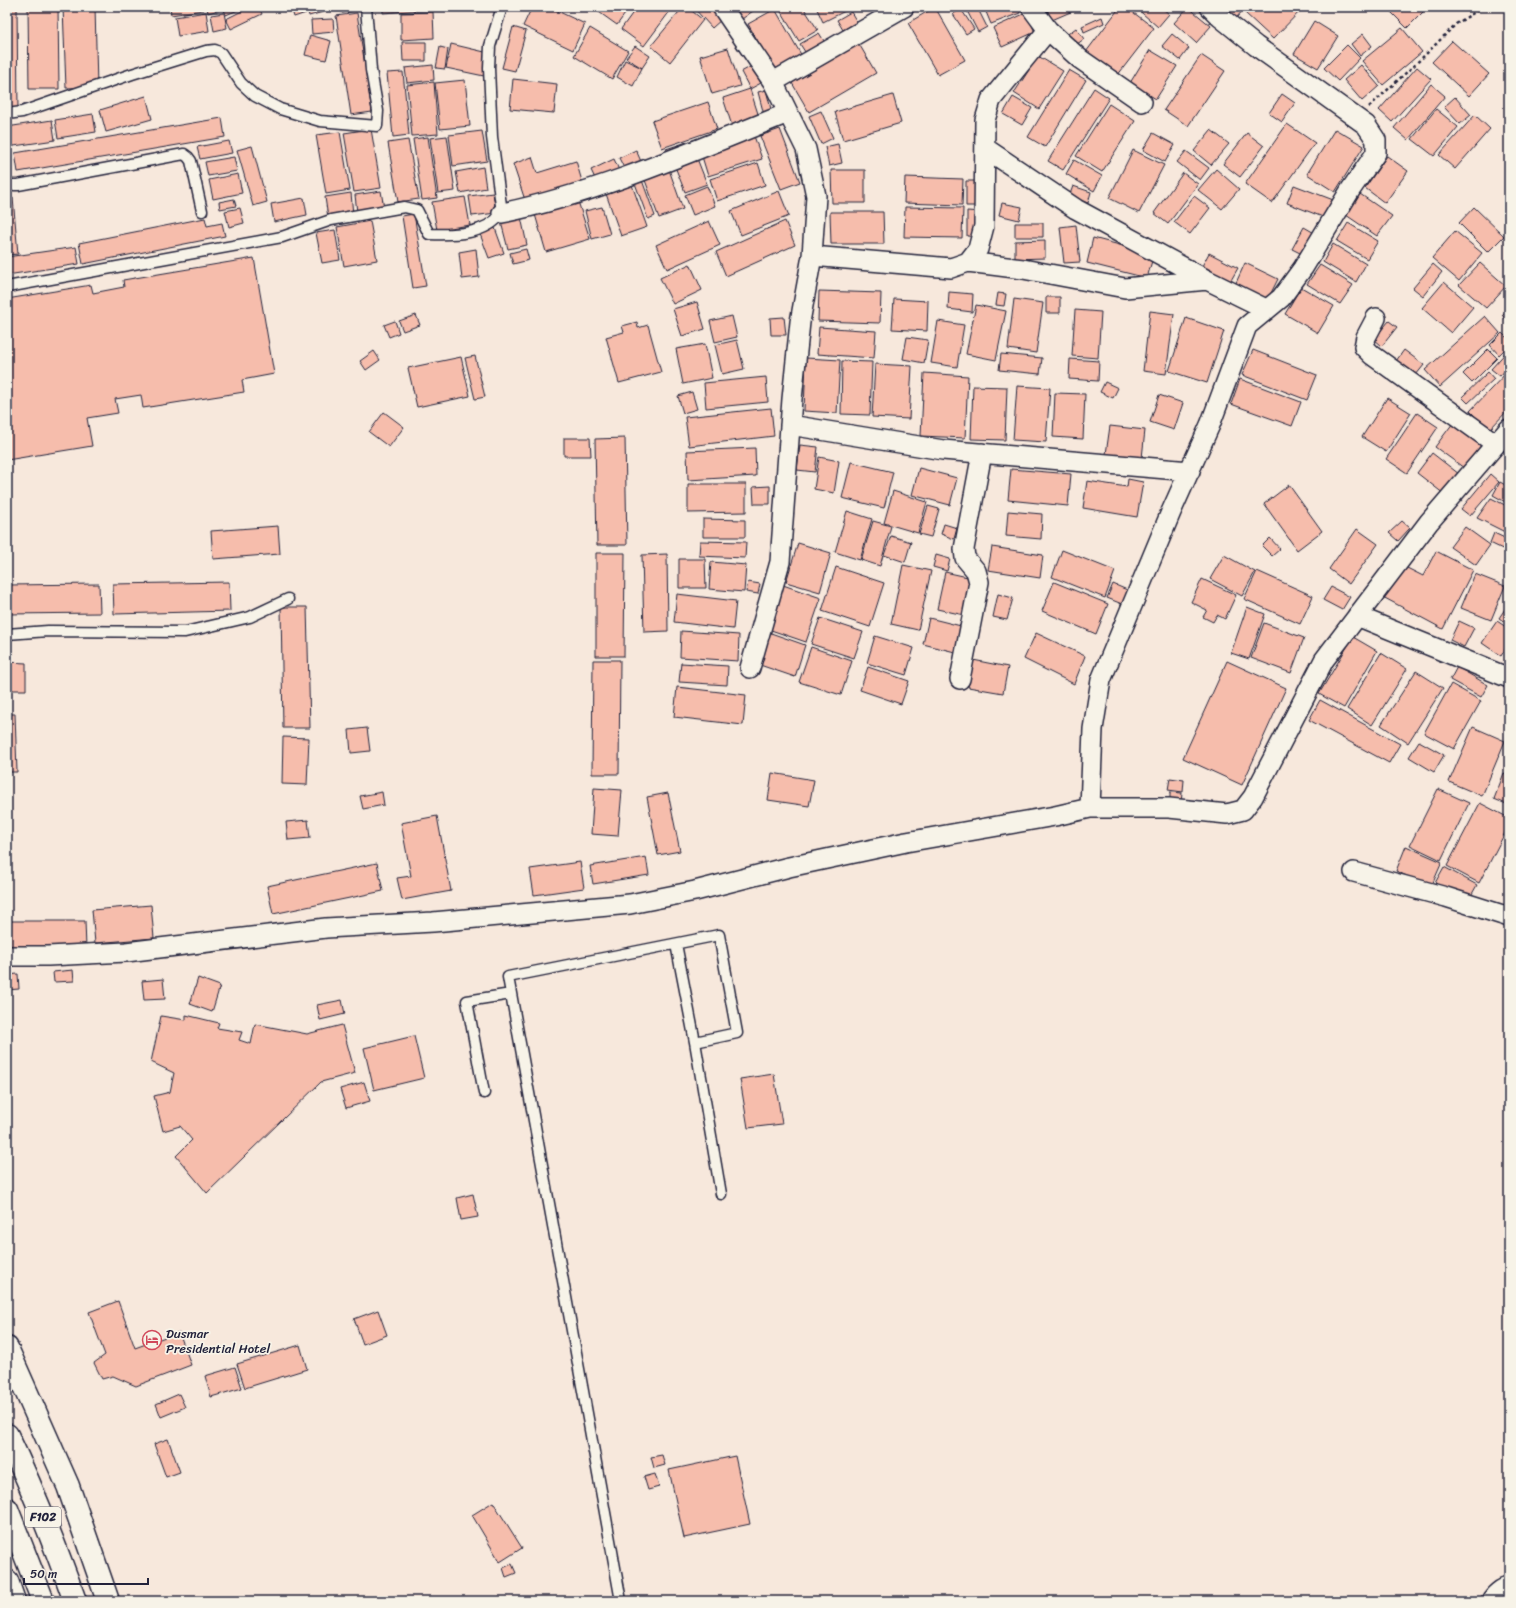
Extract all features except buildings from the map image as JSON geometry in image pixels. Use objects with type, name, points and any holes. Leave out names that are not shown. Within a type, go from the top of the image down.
[{"type":"main road","points":[[7,1348],[68,1486],[108,1601]]},
{"type":"main road","name":"F102","points":[[7,1435],[26,1474],[75,1601]]},
{"type":"main road","name":"F102","points":[[7,1509],[43,1601]]},
{"type":"main road","points":[[7,1581],[14,1601]]},
{"type":"street","points":[[722,7],[773,82],[806,149],[816,196],[812,256],[800,322],[790,425],[780,562],[750,668]]},
{"type":"street","points":[[773,82],[904,7]]},
{"type":"street","points":[[1031,7],[1048,30],[1080,59],[1142,102]]},
{"type":"street","points":[[1090,808],[1093,728],[1101,680],[1171,512],[1210,425],[1247,326],[1281,298],[1303,268],[1351,189],[1376,153],[1376,140],[1366,125],[1256,46],[1210,7]]},
{"type":"street","points":[[968,262],[978,249],[984,226],[985,120],[991,100],[1048,30]]},
{"type":"street","points":[[502,213],[534,206],[600,187],[788,113]]},
{"type":"street","points":[[985,148],[1076,209],[1207,280],[1266,309]]},
{"type":"street","points":[[812,256],[951,268],[968,262],[1023,269],[1125,288],[1207,280]]},
{"type":"street","points":[[1376,318],[1366,337],[1364,347],[1372,355],[1496,444]]},
{"type":"street","points":[[790,425],[943,450],[1190,471]]},
{"type":"street","points":[[7,956],[48,956],[126,952],[326,928],[433,922],[630,904],[695,891],[789,867],[906,842],[1055,816],[1090,808],[1169,808],[1227,814],[1243,810],[1253,798],[1324,660],[1429,522],[1509,429]]},
{"type":"street","points":[[960,679],[980,582],[976,571],[965,558],[964,549],[982,453]]},
{"type":"street","points":[[1357,616],[1509,678]]},
{"type":"street","points":[[1354,872],[1446,897],[1509,917]]},
{"type":"street","points":[[1491,1601],[1492,1598],[1504,1588],[1509,1587]]},
{"type":"lane","points":[[7,114],[22,112],[132,74],[215,50],[221,53],[241,83],[255,96],[280,109],[320,121],[377,126],[378,111],[371,70],[366,7]]},
{"type":"lane","points":[[7,287],[282,237],[331,220],[404,207],[417,210],[429,234],[442,235],[466,233],[485,226],[500,217],[502,213],[492,137],[490,46],[502,7]]},
{"type":"lane","points":[[7,186],[184,154],[191,161],[202,212]]},
{"type":"lane","points":[[7,634],[48,631],[185,632],[250,617],[288,599]]},
{"type":"lane","points":[[621,1601],[508,977],[719,935],[737,1033],[695,1042]]},
{"type":"lane","points":[[676,944],[695,1042],[721,1194]]},
{"type":"lane","points":[[484,1093],[466,1001],[511,994]]},
{"type":"path","points":[[1357,118],[1422,58],[1456,24],[1483,7]]},
{"type":"place","name":"Dusmar Presidential Hotel","points":[[152,1340]]}]
